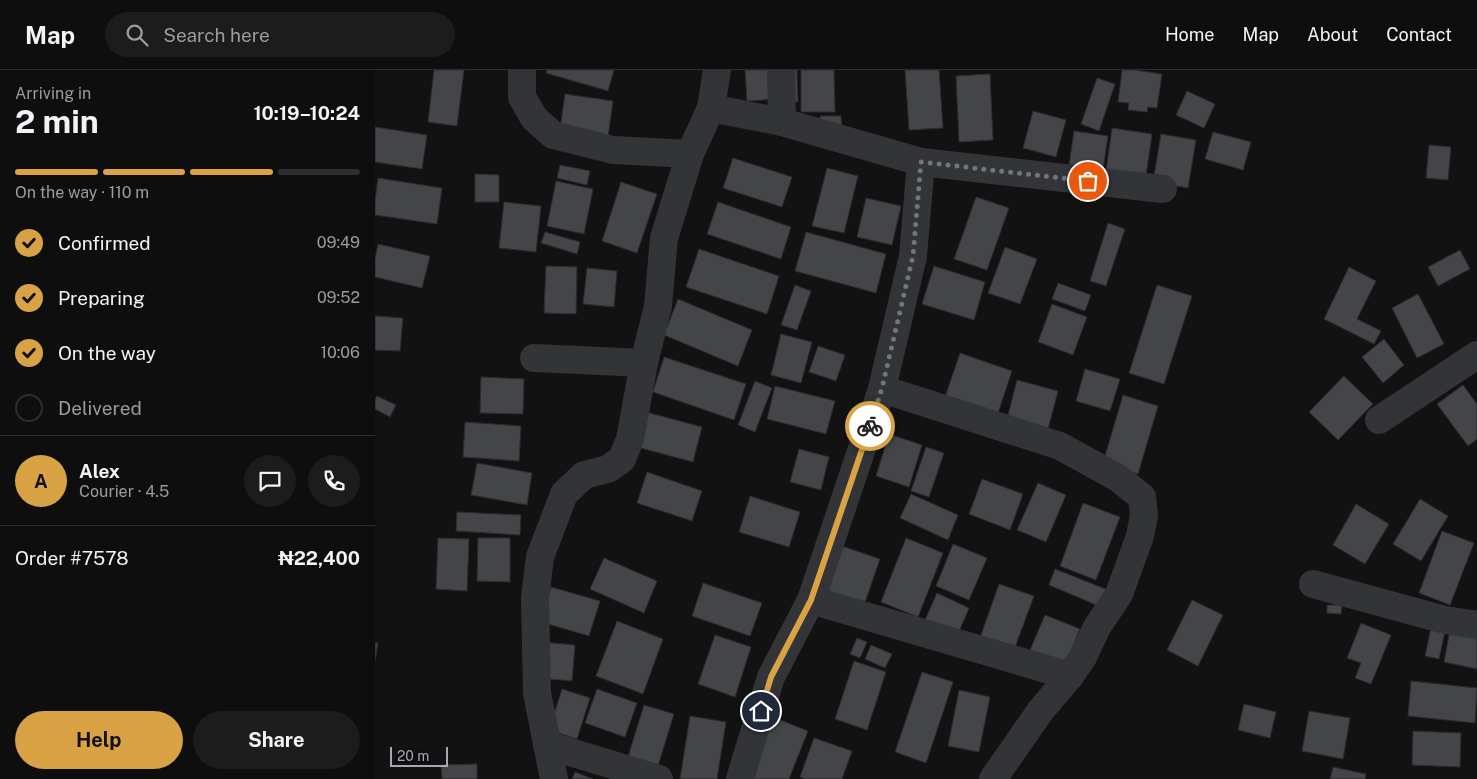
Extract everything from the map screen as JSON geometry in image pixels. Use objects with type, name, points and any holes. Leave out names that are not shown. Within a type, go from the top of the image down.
[{"type":"street","points":[[522,70],[521,97],[534,118],[553,135],[613,150],[690,154]]},
{"type":"street","points":[[554,779],[537,693],[535,598],[540,557],[564,494],[584,475],[608,469],[622,459],[630,439],[644,363],[658,306],[664,238],[690,154],[711,108],[717,70]]},
{"type":"street","points":[[781,70],[781,122]]},
{"type":"street","points":[[711,108],[781,122],[921,162],[1163,189]]},
{"type":"street","points":[[741,779],[771,677],[811,600],[882,388],[913,256],[921,162]]},
{"type":"street","points":[[1379,420],[1477,355]]},
{"type":"street","points":[[533,358],[644,363]]},
{"type":"street","points":[[882,388],[1060,446],[1117,478],[1142,497],[1144,516],[1140,536],[1119,594],[1097,627],[1083,657],[1041,710],[993,779]]},
{"type":"street","points":[[1313,584],[1445,620],[1477,625]]},
{"type":"street","points":[[811,600],[1069,676]]},
{"type":"street","points":[[547,745],[659,779]]},
{"type":"building","points":[[434,70],[464,70],[457,126],[428,122]]},
{"type":"building","points":[[547,70],[614,70],[608,91],[546,73]]},
{"type":"building","points":[[745,70],[778,70],[780,99],[747,101]]},
{"type":"building","points":[[785,70],[797,70],[798,102],[785,102]]},
{"type":"building","points":[[801,70],[834,70],[835,112],[801,112]]},
{"type":"building","points":[[905,70],[939,70],[943,128],[909,130]]},
{"type":"building","points":[[1122,70],[1162,74],[1157,108],[1148,107],[1147,112],[1128,110],[1129,103],[1118,102]]},
{"type":"building","points":[[990,74],[993,140],[959,142],[956,76]]},
{"type":"building","points":[[1097,78],[1115,84],[1099,131],[1081,124]]},
{"type":"building","points":[[1187,91],[1215,104],[1204,128],[1176,115]]},
{"type":"building","points":[[565,94],[613,101],[608,137],[560,129]]},
{"type":"building","points":[[1033,111],[1066,120],[1056,157],[1023,148]]},
{"type":"building","points":[[820,116],[841,116],[842,132],[820,132]]},
{"type":"building","points":[[375,127],[427,135],[422,169],[375,162]]},
{"type":"building","points":[[1112,128],[1152,134],[1146,176],[1106,171]]},
{"type":"building","points":[[1074,131],[1108,136],[1103,170],[1069,165]]},
{"type":"building","points":[[1213,132],[1251,142],[1243,170],[1205,159]]},
{"type":"building","points":[[1161,134],[1196,140],[1188,188],[1153,182]]},
{"type":"building","points":[[1429,145],[1451,147],[1448,180],[1426,178]]},
{"type":"building","points":[[733,158],[792,177],[782,207],[723,188]]},
{"type":"building","points":[[560,165],[590,171],[587,185],[557,178]]},
{"type":"building","points":[[827,168],[858,176],[844,233],[812,226]]},
{"type":"building","points":[[475,174],[499,175],[499,202],[475,202]]},
{"type":"building","points":[[378,178],[442,188],[437,224],[375,215]]},
{"type":"building","points":[[556,181],[593,189],[584,234],[547,226]]},
{"type":"building","points":[[621,182],[657,194],[637,253],[602,241]]},
{"type":"building","points":[[976,197],[1009,208],[987,270],[954,259]]},
{"type":"building","points":[[866,198],[901,206],[892,245],[857,237]]},
{"type":"building","points":[[504,202],[541,206],[536,252],[499,248]]},
{"type":"building","points":[[718,202],[791,227],[781,259],[707,234]]},
{"type":"building","points":[[1108,223],[1125,229],[1106,286],[1090,281]]},
{"type":"building","points":[[545,232],[580,242],[577,254],[541,243]]},
{"type":"building","points":[[806,232],[886,254],[876,293],[795,271]]},
{"type":"building","points":[[378,244],[430,256],[422,288],[375,277],[375,259]]},
{"type":"building","points":[[1005,247],[1037,259],[1020,304],[988,293]]},
{"type":"building","points":[[699,249],[779,276],[767,314],[686,287]]},
{"type":"building","points":[[1460,250],[1470,269],[1438,286],[1428,267]]},
{"type":"building","points":[[546,266],[577,267],[576,314],[544,313]]},
{"type":"building","points":[[934,266],[985,282],[974,320],[922,304]]},
{"type":"building","points":[[1349,267],[1376,281],[1357,319],[1381,331],[1374,344],[1324,319]]},
{"type":"building","points":[[587,268],[617,271],[614,307],[583,304]]},
{"type":"building","points":[[1058,283],[1091,295],[1085,311],[1052,299]]},
{"type":"building","points":[[795,285],[811,291],[797,330],[781,325]]},
{"type":"building","points":[[1157,285],[1192,296],[1164,384],[1129,373]]},
{"type":"building","points":[[1418,294],[1444,344],[1417,358],[1392,308]]},
{"type":"building","points":[[678,299],[752,330],[738,366],[664,335]]},
{"type":"building","points":[[1052,304],[1087,317],[1073,355],[1038,342]]},
{"type":"building","points":[[375,316],[403,318],[400,351],[375,350]]},
{"type":"building","points":[[781,334],[812,342],[801,383],[771,375]]},
{"type":"building","points":[[1384,339],[1404,365],[1383,383],[1362,357]]},
{"type":"building","points":[[818,346],[845,355],[836,381],[809,372]]},
{"type":"building","points":[[960,353],[1012,371],[996,419],[944,400]]},
{"type":"building","points":[[664,357],[746,384],[734,420],[653,392]]},
{"type":"building","points":[[1085,369],[1120,379],[1110,411],[1076,401]]},
{"type":"building","points":[[1344,376],[1373,404],[1338,440],[1309,412]]},
{"type":"building","points":[[481,377],[524,379],[523,414],[480,413]]},
{"type":"building","points":[[1017,380],[1058,391],[1048,429],[1007,419]]},
{"type":"building","points":[[755,381],[772,388],[755,432],[738,425]]},
{"type":"building","points":[[1463,385],[1477,404],[1477,439],[1468,446],[1437,404]]},
{"type":"building","points":[[775,386],[835,401],[826,434],[767,419]]},
{"type":"building","points":[[1123,395],[1158,406],[1138,474],[1103,463]]},
{"type":"building","points":[[377,396],[396,405],[390,417],[375,409]]},
{"type":"building","points":[[646,412],[702,427],[693,462],[637,447]]},
{"type":"building","points":[[465,422],[521,426],[519,461],[463,457]]},
{"type":"building","points":[[889,434],[922,445],[909,487],[876,476]]},
{"type":"building","points":[[926,447],[944,453],[929,497],[911,491]]},
{"type":"building","points":[[799,449],[829,457],[821,490],[790,482]]},
{"type":"building","points":[[477,463],[532,473],[527,505],[471,495]]},
{"type":"building","points":[[647,472],[702,491],[692,521],[637,503]]},
{"type":"building","points":[[982,479],[1023,494],[1010,530],[969,514]]},
{"type":"building","points":[[1038,483],[1066,495],[1046,542],[1017,530]]},
{"type":"building","points":[[911,494],[958,515],[948,540],[900,518]]},
{"type":"building","points":[[750,496],[800,512],[789,547],[739,532]]},
{"type":"building","points":[[1420,499],[1448,516],[1421,561],[1393,544]]},
{"type":"building","points":[[1083,503],[1120,517],[1096,580],[1060,566]]},
{"type":"building","points":[[1356,504],[1389,524],[1365,564],[1333,545]]},
{"type":"building","points":[[457,512],[521,515],[520,535],[456,531]]},
{"type":"building","points":[[1442,531],[1474,543],[1450,605],[1419,593]]},
{"type":"building","points":[[438,538],[469,539],[467,591],[436,589]]},
{"type":"building","points":[[478,538],[510,538],[510,582],[477,581]]},
{"type":"building","points":[[906,538],[943,553],[918,617],[881,602]]},
{"type":"building","points":[[833,543],[880,559],[861,614],[814,598]]},
{"type":"building","points":[[953,544],[987,558],[969,600],[936,586]]},
{"type":"building","points":[[604,558],[657,581],[644,613],[590,589]]},
{"type":"building","points":[[1055,569],[1113,592],[1106,609],[1049,585]]},
{"type":"building","points":[[703,583],[762,603],[750,636],[692,616]]},
{"type":"building","points":[[999,584],[1034,596],[1014,650],[980,638]]},
{"type":"building","points":[[551,587],[600,601],[589,636],[541,622]]},
{"type":"building","points":[[937,593],[969,608],[955,641],[922,627]]},
{"type":"building","points":[[1192,600],[1223,615],[1198,666],[1167,650]]},
{"type":"building","points":[[1327,605],[1342,605],[1341,614],[1327,613]]},
{"type":"building","points":[[1045,615],[1080,629],[1063,670],[1028,655]]},
{"type":"building","points":[[617,621],[663,639],[643,694],[596,676]]},
{"type":"building","points":[[1361,623],[1391,635],[1371,684],[1355,678],[1361,663],[1347,658]]},
{"type":"building","points":[[1431,628],[1445,631],[1439,659],[1425,656]]},
{"type":"building","points":[[1450,630],[1477,636],[1477,669],[1444,662]]},
{"type":"building","points":[[715,635],[751,647],[735,697],[698,684]]},
{"type":"building","points":[[857,638],[867,642],[860,658],[850,654]]},
{"type":"building","points":[[541,642],[575,645],[572,681],[538,678]]},
{"type":"building","points":[[375,643],[378,643],[375,661]]},
{"type":"building","points":[[871,645],[892,654],[885,668],[865,659]]},
{"type":"building","points":[[854,661],[886,672],[867,730],[835,719]]},
{"type":"building","points":[[922,672],[953,682],[926,763],[895,752]]},
{"type":"building","points":[[1411,681],[1477,688],[1475,723],[1408,716]]},
{"type":"building","points":[[562,689],[590,698],[577,739],[549,730]]},
{"type":"building","points":[[597,689],[637,703],[625,737],[585,723]]},
{"type":"building","points":[[959,690],[990,697],[979,752],[948,746]]},
{"type":"building","points":[[1244,704],[1276,712],[1270,738],[1238,730]]},
{"type":"building","points":[[644,705],[674,714],[657,769],[627,760]]},
{"type":"building","points":[[1309,711],[1350,718],[1343,759],[1302,751]]},
{"type":"building","points":[[690,716],[726,722],[717,779],[680,779]]},
{"type":"building","points":[[773,717],[808,731],[789,779],[749,779]]},
{"type":"building","points":[[1413,731],[1461,733],[1460,767],[1412,765]]},
{"type":"building","points":[[814,738],[852,751],[842,779],[805,779],[800,777]]},
{"type":"building","points":[[477,764],[477,779],[442,779],[441,765]]},
{"type":"building","points":[[1333,767],[1366,774],[1365,779],[1330,779]]},
{"type":"building","points":[[575,772],[593,779],[572,779]]},
{"type":"way so far","points":[[870,426],[882,388],[913,256],[921,162],[1088,181]]},
{"type":"route","points":[[761,711],[771,677],[811,600],[870,426]]}]
